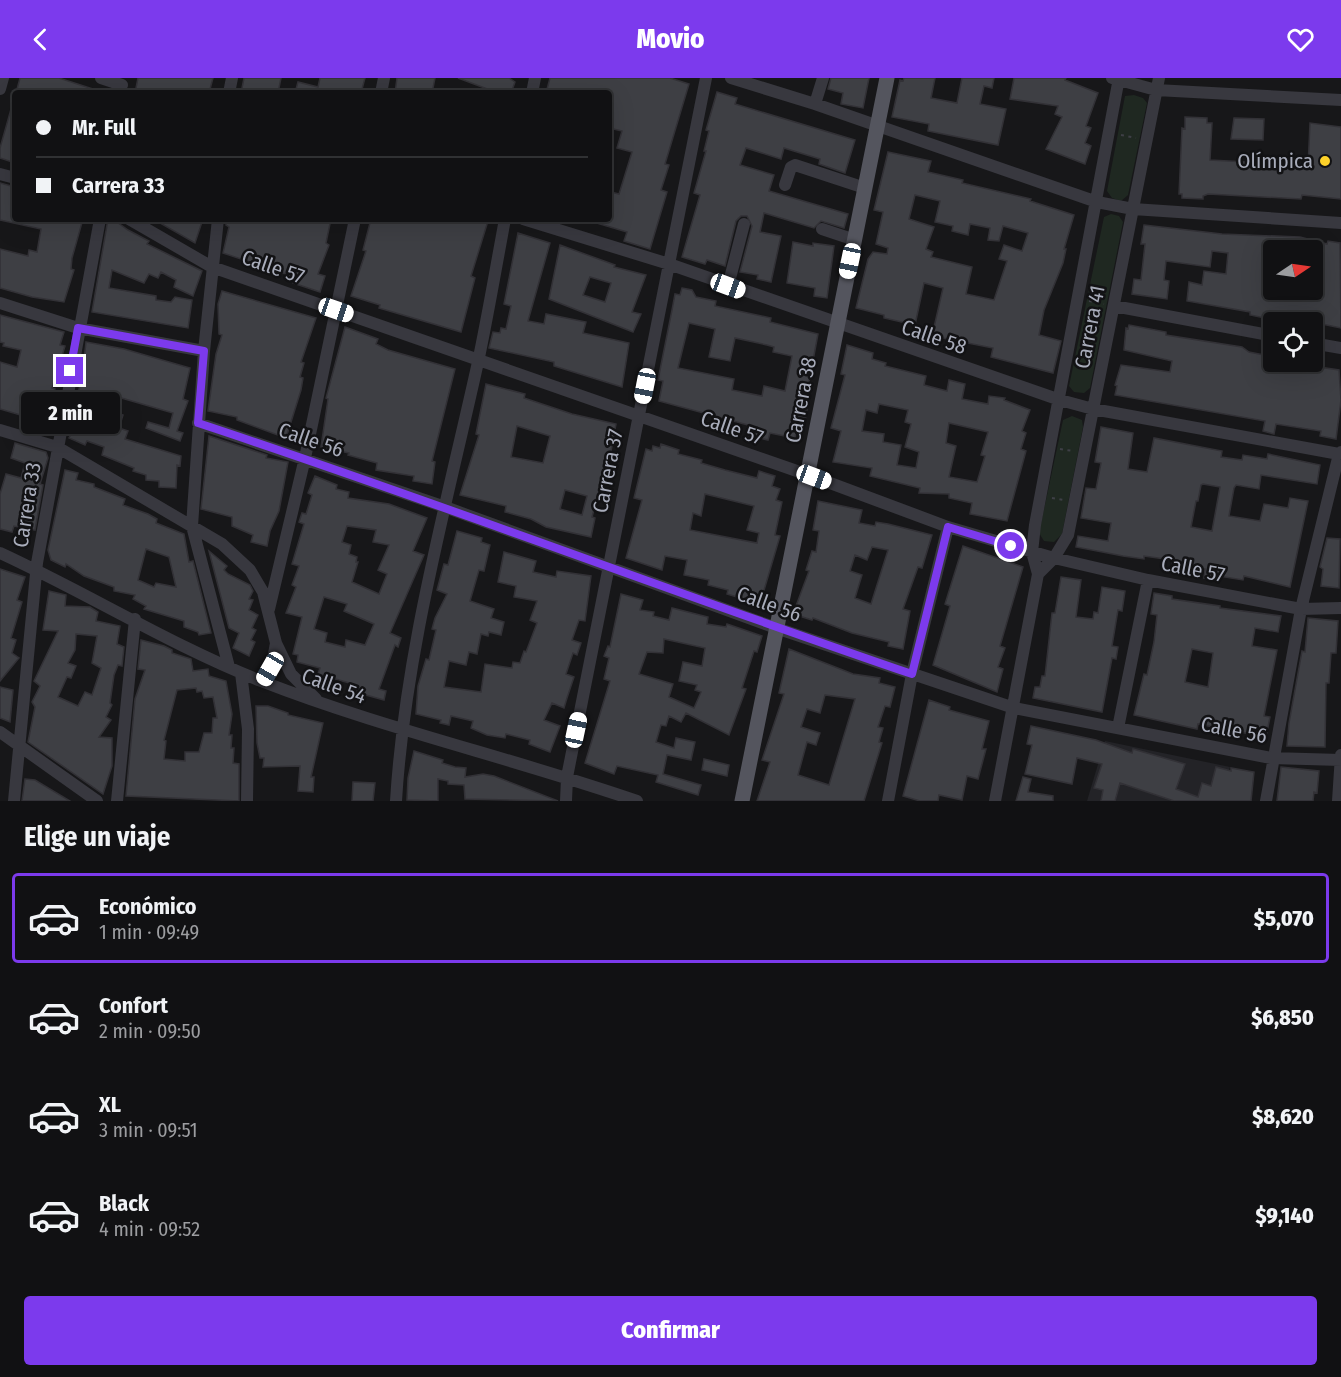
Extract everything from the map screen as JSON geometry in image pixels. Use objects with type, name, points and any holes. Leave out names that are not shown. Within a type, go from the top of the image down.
[{"type":"main road","name":"Carrera 38","points":[[742,801],[887,78]]},
{"type":"street","points":[[0,89],[3,78]]},
{"type":"street","points":[[101,78],[122,85]]},
{"type":"street","name":"Carrera 37","points":[[566,801],[567,777],[706,78]]},
{"type":"street","points":[[731,78],[815,104],[1096,202],[1133,209],[1341,224]]},
{"type":"street","points":[[815,104],[823,78]]},
{"type":"street","points":[[1117,79],[1341,100]]},
{"type":"street","name":"Carrera 41","points":[[995,801],[1038,574],[1032,552],[1040,496],[1060,400],[1117,79]]},
{"type":"street","name":"Carrera 41","points":[[1038,574],[1054,558],[1068,536],[1157,84]]},
{"type":"street","points":[[785,185],[791,167],[795,165],[865,188]]},
{"type":"street","name":"Carrera 33","points":[[14,801],[37,570],[78,328],[99,222]]},
{"type":"street","name":"Calle 57","points":[[134,222],[213,267],[807,475],[948,527],[1054,558],[1148,580],[1301,609],[1341,608]]},
{"type":"street","points":[[218,222],[204,351],[192,526],[229,666]]},
{"type":"street","points":[[269,610],[305,458],[353,222]]},
{"type":"street","points":[[396,801],[400,730],[445,507],[478,360],[504,222]]},
{"type":"street","name":"Calle 58","points":[[533,222],[669,264],[837,325],[1060,400],[1093,409],[1340,453]]},
{"type":"street","points":[[728,286],[744,224]]},
{"type":"street","points":[[822,229],[855,240]]},
{"type":"street","points":[[0,303],[78,328],[204,351]]},
{"type":"street","points":[[1114,306],[1263,334]]},
{"type":"street","points":[[1323,345],[1341,348]]},
{"type":"street","name":"Calle 56","points":[[198,423],[445,507],[776,628],[1014,708],[1271,758],[1341,760]]},
{"type":"street","points":[[0,430],[57,447],[222,544],[250,570],[263,592],[276,643],[291,674],[321,703]]},
{"type":"street","points":[[1266,801],[1271,758],[1301,609],[1340,453]]},
{"type":"street","points":[[888,801],[912,674],[948,527]]},
{"type":"street","name":"Calle 54","points":[[0,553],[241,673],[400,730],[567,777],[638,801]]},
{"type":"street","points":[[1118,728],[1148,580]]},
{"type":"street","points":[[117,801],[135,619]]},
{"type":"street","points":[[262,681],[273,659],[276,643]]},
{"type":"street","points":[[241,673],[248,729],[247,801]]},
{"type":"street","points":[[0,732],[97,801]]},
{"type":"street","points":[[1338,801],[1341,755]]},
{"type":"path","points":[[1109,133],[1146,140]]},
{"type":"path","points":[[1077,299],[1114,306]]},
{"type":"path","points":[[1049,447],[1084,453]]},
{"type":"path","points":[[1040,496],[1074,502]]},
{"type":"shaded area","points":[[1134,95],[1143,98],[1147,103],[1128,195],[1121,201],[1112,198],[1107,191],[1125,96]]},
{"type":"shaded area","points":[[1111,214],[1119,216],[1123,222],[1090,388],[1084,393],[1074,392],[1069,386],[1104,217]]},
{"type":"shaded area","points":[[1072,416],[1082,420],[1083,427],[1062,534],[1054,542],[1044,541],[1039,533],[1063,420]]},
{"type":"shaded area","points":[[1105,741],[1230,767],[1219,801],[1087,801]]},
{"type":"building","points":[[20,78],[59,78],[96,90],[17,90]]},
{"type":"building","points":[[138,78],[213,78],[210,90],[136,90]]},
{"type":"building","points":[[244,78],[281,78],[279,90],[242,90]]},
{"type":"building","points":[[320,78],[365,78],[362,90],[296,90],[298,82],[318,87]]},
{"type":"building","points":[[397,78],[435,78],[433,90],[395,90]]},
{"type":"building","points":[[458,78],[509,78],[515,82],[512,90],[490,90]]},
{"type":"building","points":[[550,78],[670,78],[689,84],[665,164],[669,165],[661,190],[667,192],[650,249],[624,241],[627,232],[593,222],[612,222],[612,192],[619,194],[632,152],[617,148],[622,131],[612,129],[612,90],[547,90]]},
{"type":"building","points":[[831,78],[869,78],[863,108],[841,104],[843,93],[828,89]]},
{"type":"building","points":[[904,78],[935,78],[931,98],[957,103],[962,78],[994,78],[992,88],[984,86],[980,104],[1006,109],[998,145],[928,131],[929,124],[892,117],[900,80],[903,81]]},
{"type":"building","points":[[1014,78],[1066,78],[1065,80],[1098,93],[1086,126],[1091,128],[1085,143],[1091,146],[1085,164],[1046,149],[1062,117],[1055,114],[1058,106],[1010,99]]},
{"type":"building","points":[[717,92],[737,98],[735,104],[855,140],[845,173],[819,164],[820,159],[784,148],[781,159],[746,148],[740,165],[774,175],[769,191],[848,214],[844,228],[821,221],[814,228],[764,213],[760,232],[781,236],[771,282],[757,279],[758,275],[740,272],[752,226],[747,216],[741,216],[736,221],[725,266],[707,260],[705,264],[682,257],[700,195],[694,193],[706,151],[704,151],[709,131],[706,130]]},
{"type":"building","points":[[12,106],[12,162],[0,158],[0,148]]},
{"type":"building","points":[[1185,117],[1207,118],[1207,123],[1212,123],[1210,160],[1289,164],[1289,167],[1308,168],[1310,123],[1341,127],[1341,199],[1302,195],[1301,199],[1208,194],[1203,196],[1203,199],[1182,198],[1182,194],[1179,194],[1182,128],[1185,129]]},
{"type":"building","points":[[1234,118],[1264,119],[1263,140],[1231,139]]},
{"type":"building","points":[[888,152],[931,161],[928,172],[963,180],[962,183],[1031,199],[1030,201],[1074,215],[1064,249],[1066,249],[1063,263],[1044,310],[1039,335],[1061,341],[1053,373],[991,357],[993,348],[932,336],[943,288],[924,283],[915,325],[884,318],[884,315],[856,308],[868,259],[873,252],[887,254],[888,248],[876,244],[883,212],[874,210]],"holes":[[[915,195],[940,201],[935,222],[953,226],[952,231],[968,235],[970,224],[990,228],[988,240],[999,241],[1003,226],[1028,233],[1022,251],[1004,245],[999,259],[1007,261],[994,300],[966,294],[972,267],[931,257],[933,252],[926,249],[934,227],[909,219]]]},
{"type":"building","points":[[0,183],[12,186],[12,222],[82,222],[72,258],[71,269],[74,270],[64,302],[32,297],[0,288],[0,249],[28,256],[29,250],[37,252],[41,229],[0,220]]},
{"type":"building","points":[[107,222],[117,222],[149,241],[147,244],[202,271],[193,296],[174,287],[176,280],[161,272],[158,278],[149,274],[144,283],[112,270],[109,288],[156,296],[156,300],[171,302],[175,297],[192,300],[188,328],[92,312]]},
{"type":"building","points":[[158,222],[202,222],[195,243]]},
{"type":"building","points":[[226,222],[330,222],[326,243],[329,245],[318,274],[325,276],[320,292],[293,283],[295,277],[223,253],[229,227]]},
{"type":"building","points":[[370,222],[488,222],[471,276],[475,278],[461,332],[379,308],[380,305],[351,296],[366,251],[363,250]]},
{"type":"building","points":[[1144,225],[1222,234],[1300,237],[1312,240],[1263,240],[1263,300],[1323,300],[1323,243],[1327,244],[1328,241],[1340,243],[1341,328],[1323,324],[1323,312],[1263,312],[1263,318],[1250,315],[1250,312],[1187,301],[1189,282],[1202,285],[1204,271],[1226,274],[1228,253],[1212,251],[1210,267],[1166,261],[1164,280],[1169,281],[1167,299],[1132,294],[1134,279],[1141,280],[1145,244],[1141,244]]},
{"type":"building","points":[[518,233],[550,243],[528,321],[544,324],[546,314],[586,322],[583,333],[629,343],[622,387],[554,366],[554,362],[489,348],[493,332],[500,333],[501,328],[506,329],[511,306],[504,304]]},
{"type":"building","points":[[793,242],[813,246],[813,243],[834,246],[827,298],[814,296],[815,288],[787,283]]},
{"type":"building","points":[[560,245],[615,265],[614,267],[646,275],[632,312],[641,314],[633,332],[549,299]],"holes":[[[590,277],[611,283],[605,302],[583,295]]]},
{"type":"building","points":[[682,288],[692,290],[696,297],[716,301],[715,306],[771,318],[770,322],[818,334],[806,398],[809,398],[805,421],[798,420],[795,438],[770,433],[768,440],[746,435],[748,425],[659,401],[663,381],[658,380],[675,294],[680,295]],"holes":[[[689,323],[715,329],[709,357],[730,361],[735,338],[774,347],[773,352],[792,356],[785,391],[764,386],[762,396],[732,390],[734,379],[678,368]]]},
{"type":"building","points":[[222,291],[316,318],[301,362],[304,363],[300,377],[303,378],[301,390],[286,438],[237,420],[237,417],[208,411],[216,354],[222,335],[219,334],[218,304]]},
{"type":"building","points":[[0,315],[64,332],[60,345],[65,346],[52,388],[55,389],[44,428],[33,424],[34,419],[0,409],[0,362],[17,367],[21,350],[3,346],[4,343],[0,342]]},
{"type":"building","points":[[1129,325],[1166,332],[1166,335],[1242,347],[1249,352],[1263,355],[1263,372],[1323,372],[1323,368],[1339,370],[1341,400],[1336,439],[1320,436],[1321,431],[1276,424],[1274,434],[1263,431],[1265,421],[1115,395],[1117,386],[1115,385],[1121,365],[1170,372],[1172,361],[1124,350],[1126,328],[1128,329]]},
{"type":"building","points":[[345,327],[378,339],[376,344],[388,350],[455,369],[432,461],[435,462],[432,484],[413,481],[414,476],[376,470],[377,463],[348,455],[349,453],[321,447],[328,399],[326,398]]},
{"type":"building","points":[[86,342],[124,349],[190,368],[183,399],[188,401],[177,431],[183,433],[180,441],[146,428],[148,422],[169,428],[173,413],[111,395],[105,410],[123,415],[119,428],[128,431],[125,439],[181,456],[180,466],[177,465],[176,488],[159,487],[159,481],[146,480],[146,475],[133,471],[134,468],[102,455],[104,447],[87,441],[85,445],[69,438],[76,424],[73,423],[75,415],[73,414],[82,377]]},
{"type":"building","points":[[847,345],[873,353],[872,359],[886,363],[885,366],[926,376],[924,385],[947,391],[949,380],[965,384],[962,399],[988,404],[989,396],[1005,398],[1004,400],[1030,410],[1022,431],[1026,433],[1021,449],[1026,451],[1007,521],[970,514],[972,503],[949,498],[949,494],[919,493],[920,488],[870,476],[872,468],[833,462],[841,431],[831,428],[845,375],[841,374]],"holes":[[[879,404],[908,410],[905,422],[911,424],[905,447],[919,452],[916,468],[897,465],[901,445],[883,442],[884,434],[862,431],[866,410],[877,413]],[[949,423],[988,432],[981,455],[985,456],[977,482],[949,477],[956,446],[946,443]]]},
{"type":"building","points":[[486,384],[525,394],[524,398],[572,414],[616,424],[605,484],[600,500],[597,499],[592,517],[595,518],[591,537],[546,527],[531,519],[505,512],[506,506],[460,495],[479,435],[476,434]],"holes":[[[517,426],[550,436],[543,463],[511,457]],[[565,490],[587,496],[582,515],[560,509]]]},
{"type":"building","points":[[1101,427],[1133,433],[1128,469],[1147,472],[1154,438],[1222,451],[1221,457],[1242,460],[1243,455],[1267,459],[1268,454],[1320,465],[1317,484],[1261,475],[1259,489],[1236,485],[1234,488],[1229,516],[1260,521],[1264,504],[1288,508],[1290,498],[1308,501],[1290,587],[1244,576],[1243,580],[1219,576],[1218,580],[1204,578],[1205,569],[1172,563],[1172,560],[1144,556],[1144,559],[1076,547],[1078,536],[1108,541],[1111,523],[1081,518],[1086,488],[1096,489],[1101,463],[1095,462]],"holes":[[[1201,485],[1220,487],[1212,531],[1191,527]]]},
{"type":"building","points":[[209,436],[267,455],[266,458],[288,462],[279,511],[270,531],[267,546],[251,542],[253,535],[232,526],[232,517],[201,509]]},
{"type":"building","points":[[15,443],[46,452],[48,458],[40,484],[43,485],[35,530],[14,526],[12,532],[0,529],[0,494],[6,474],[21,478],[25,463],[11,458]]},
{"type":"building","points":[[661,444],[679,450],[678,454],[702,460],[701,463],[757,478],[759,471],[775,476],[772,486],[780,489],[776,500],[782,502],[775,535],[780,536],[760,604],[727,594],[728,590],[708,585],[709,580],[684,575],[687,560],[665,556],[662,570],[626,558],[642,500],[634,498],[646,449],[652,451],[653,446],[660,448]],"holes":[[[705,494],[754,506],[747,530],[759,533],[757,543],[690,530],[693,513],[701,516]]]},
{"type":"building","points":[[65,470],[78,473],[76,480],[94,484],[94,487],[125,499],[123,505],[148,514],[157,519],[156,523],[184,534],[189,562],[193,561],[211,633],[199,635],[198,632],[184,627],[184,621],[144,609],[146,606],[133,599],[135,595],[114,591],[114,587],[84,576],[66,564],[65,567],[51,560],[48,550]],"holes":[[[146,549],[169,557],[176,587],[156,583],[154,587],[138,580]]]},
{"type":"building","points":[[315,476],[337,485],[336,489],[349,492],[348,498],[389,504],[427,518],[413,551],[424,555],[390,633],[401,638],[398,647],[395,645],[379,689],[386,691],[384,700],[351,691],[353,684],[318,674],[320,668],[297,662],[298,655],[293,654],[302,617],[286,613],[296,587],[292,585],[299,566],[292,564],[304,524],[299,522],[302,513],[306,514],[312,495],[308,493]],"holes":[[[347,526],[376,530],[373,542],[389,545],[378,570],[387,574],[379,594],[352,582],[358,562],[356,562],[357,557],[349,554],[351,545],[342,542]],[[324,597],[347,604],[344,611],[374,624],[365,645],[346,640],[345,647],[325,642],[327,633],[314,629]]]},
{"type":"building","points":[[818,501],[862,510],[859,523],[875,526],[876,522],[932,535],[922,568],[918,567],[903,609],[910,611],[903,649],[888,646],[889,642],[793,614],[809,571],[806,570],[812,551],[816,552],[819,531],[813,530]],"holes":[[[872,547],[888,550],[871,604],[855,598],[862,575],[850,571],[855,555],[867,560]]]},
{"type":"building","points":[[457,531],[482,538],[481,542],[490,545],[484,571],[479,570],[470,601],[494,609],[491,618],[504,622],[501,635],[489,632],[488,636],[481,634],[477,654],[469,652],[466,665],[449,661],[444,687],[481,692],[485,664],[512,668],[513,662],[520,663],[524,651],[526,652],[537,623],[530,620],[537,601],[514,597],[516,586],[498,582],[504,552],[536,561],[533,572],[556,577],[557,571],[591,576],[585,621],[579,620],[572,640],[581,643],[577,655],[573,653],[566,674],[574,677],[564,708],[552,703],[544,720],[560,726],[550,752],[529,744],[530,740],[506,734],[505,738],[487,735],[471,728],[473,721],[451,716],[449,725],[440,723],[441,720],[416,714],[418,686],[426,659],[429,660],[436,630],[432,629],[447,594],[437,590],[444,564],[448,565]]},
{"type":"building","points":[[1327,538],[1340,539],[1339,588],[1321,586],[1323,569],[1320,567]]},
{"type":"building","points":[[963,546],[1023,567],[1000,646],[1005,648],[998,667],[1003,669],[997,692],[933,665],[950,606],[945,604]]},
{"type":"building","points":[[209,551],[227,566],[224,570],[228,574],[250,585],[253,591],[249,599],[253,600],[249,610],[258,615],[252,628],[256,630],[251,640],[255,642],[249,656],[233,648],[239,633],[229,628]]},
{"type":"building","points":[[0,569],[25,577],[17,600],[22,602],[11,638],[16,640],[12,653],[19,658],[0,681]]},
{"type":"building","points":[[1061,577],[1081,580],[1076,617],[1093,619],[1094,612],[1098,613],[1102,587],[1125,591],[1122,611],[1118,610],[1112,646],[1118,647],[1116,659],[1112,658],[1102,712],[1033,698],[1035,687],[1040,687],[1042,676],[1045,676],[1052,613],[1055,613]]},
{"type":"building","points":[[49,591],[66,595],[65,606],[90,607],[98,612],[96,621],[120,626],[117,644],[124,647],[122,666],[118,665],[114,675],[110,703],[112,705],[106,717],[111,720],[99,737],[112,738],[112,766],[103,794],[28,742],[35,707],[32,702],[40,686],[34,681],[58,631],[43,630]],"holes":[[[76,634],[97,636],[92,663],[101,668],[92,695],[85,692],[78,706],[58,697],[67,677],[71,678],[76,666],[68,663],[75,650]]]},
{"type":"building","points":[[1154,593],[1172,596],[1172,599],[1220,606],[1220,608],[1281,616],[1278,632],[1255,628],[1252,646],[1277,650],[1264,716],[1270,717],[1266,737],[1198,724],[1197,729],[1134,715],[1144,674],[1147,675],[1154,642],[1157,615],[1151,614]],"holes":[[[1192,649],[1213,653],[1208,687],[1185,682]]]},
{"type":"building","points":[[621,594],[643,600],[640,610],[654,612],[653,616],[669,620],[672,608],[708,617],[707,624],[726,627],[727,624],[762,636],[757,652],[754,651],[742,688],[746,689],[729,735],[686,713],[681,722],[669,716],[666,726],[661,725],[656,742],[674,748],[676,738],[695,742],[691,760],[667,755],[663,774],[701,785],[698,795],[656,782],[658,775],[617,766],[614,774],[585,763],[610,681],[604,679],[609,658],[604,656],[608,646],[610,647]],"holes":[[[664,639],[705,648],[702,666],[683,662],[679,681],[697,685],[695,690],[701,692],[694,708],[669,697],[673,684],[639,674],[647,652],[663,653]]]},
{"type":"building","points":[[1308,618],[1338,621],[1336,653],[1331,653],[1329,683],[1326,683],[1325,747],[1287,746],[1302,651],[1305,652]]},
{"type":"building","points":[[141,640],[164,646],[172,650],[172,653],[191,659],[193,671],[208,669],[209,676],[226,681],[232,714],[229,735],[232,735],[231,748],[234,748],[233,763],[239,764],[239,801],[126,796],[135,699],[145,670],[138,669]],"holes":[[[196,688],[197,692],[202,691],[204,698],[213,697],[217,718],[213,718],[212,733],[204,733],[199,752],[185,752],[185,761],[164,759],[166,741],[164,740],[177,690]]]},
{"type":"building","points":[[789,649],[853,674],[880,678],[879,683],[895,687],[890,707],[885,706],[878,727],[883,728],[879,742],[882,743],[864,801],[757,801],[770,762],[762,760],[784,694],[779,693]],"holes":[[[825,695],[855,699],[829,785],[798,775],[807,742],[816,745],[820,733],[801,727],[807,709],[820,713]]]},
{"type":"building","points":[[0,687],[13,690],[10,722],[0,718]]},
{"type":"building","points":[[929,700],[950,707],[949,710],[989,721],[982,749],[986,749],[978,779],[967,776],[962,800],[939,795],[938,801],[920,801],[903,796]]},
{"type":"building","points":[[256,706],[268,706],[288,713],[288,715],[323,723],[311,777],[314,777],[313,792],[298,791],[300,766],[263,767],[264,758],[260,758],[257,743]]},
{"type":"building","points":[[1031,726],[1096,740],[1132,753],[1133,749],[1185,764],[1176,789],[1198,797],[1202,783],[1211,786],[1216,767],[1231,771],[1231,768],[1254,772],[1251,801],[1174,801],[1120,783],[1115,801],[1101,801],[1103,790],[1094,788],[1102,764],[1077,758],[1072,784],[1025,774],[1032,745],[1027,744]]},
{"type":"building","points":[[414,751],[443,760],[442,763],[466,768],[465,777],[483,774],[494,776],[558,801],[465,799],[464,785],[448,784],[448,781],[438,779],[438,801],[407,800],[408,778]]},
{"type":"building","points":[[704,759],[729,765],[727,776],[702,770]]},
{"type":"building","points":[[1281,767],[1319,771],[1317,793],[1314,792],[1313,801],[1277,801]]},
{"type":"building","points":[[1023,777],[1031,779],[1028,792],[1053,796],[1053,801],[1016,801]]},
{"type":"building","points":[[25,779],[35,780],[70,801],[22,801]]},
{"type":"building","points":[[353,782],[375,783],[373,801],[352,801]]},
{"type":"place","name":"Olímpica","points":[[1325,161]]},
{"type":"route","points":[[70,371],[78,328],[204,351],[198,423],[445,507],[776,628],[912,674],[948,527],[1011,546]]}]
